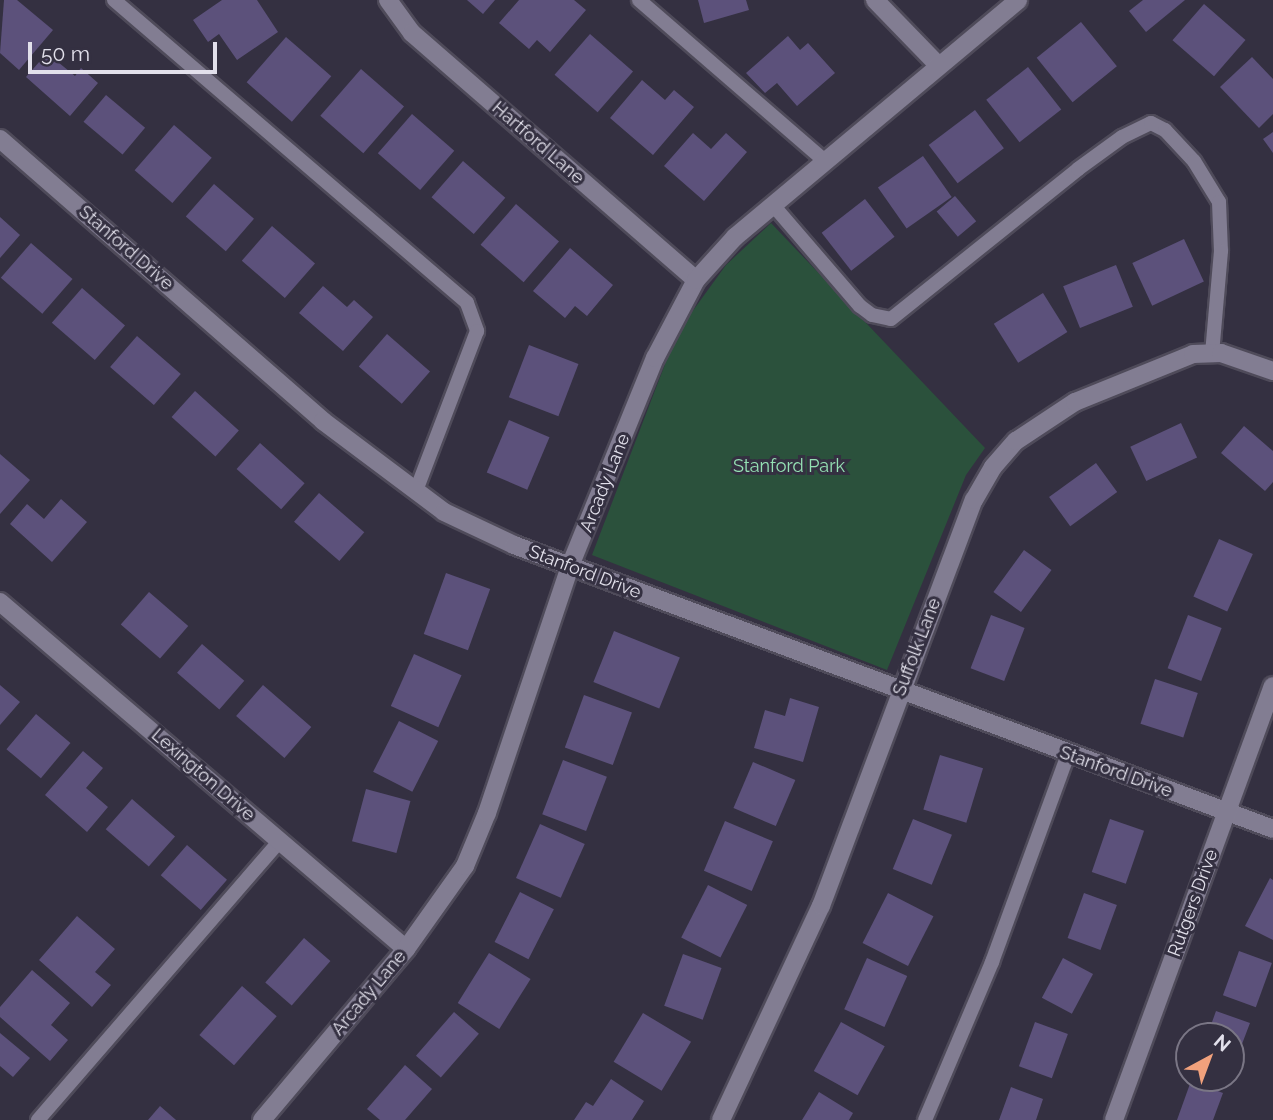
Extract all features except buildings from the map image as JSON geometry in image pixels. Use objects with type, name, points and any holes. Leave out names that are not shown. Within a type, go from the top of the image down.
[{"type":"street","name":"Hartford Lane","points":[[388,0],[412,33],[696,280]]},
{"type":"street","points":[[875,0],[938,65]]},
{"type":"street","name":"Arcady Lane","points":[[262,1120],[406,949],[465,866],[487,813],[570,566],[655,358],[696,280],[735,237],[1018,0]]},
{"type":"street","name":"Stanford Drive","points":[[0,139],[323,421],[416,491],[476,529],[900,691],[1273,829]]},
{"type":"street","name":"Suffolk Lane","points":[[721,1120],[821,906],[974,500],[993,467],[1016,441],[1075,402],[1193,354],[1212,354],[1273,371]]},
{"type":"street","name":"Lexington Drive","points":[[0,602],[406,949]]},
{"type":"street","name":"Rutgers Drive","points":[[1114,1120],[1273,687]]},
{"type":"lane","points":[[114,0],[467,303],[477,331],[416,491]]},
{"type":"lane","points":[[639,0],[825,161]]},
{"type":"lane","points":[[773,205],[860,306],[872,315],[891,318],[1078,169],[1122,137],[1151,123],[1165,130],[1194,161],[1219,202],[1221,251],[1212,354]]},
{"type":"lane","points":[[925,1120],[992,962],[1068,754]]},
{"type":"lane","points":[[38,1120],[280,841]]},
{"type":"green space","name":"Stanford Park","points":[[771,223],[985,448],[966,475],[887,670],[592,555],[667,359],[689,316],[726,265]]}]
